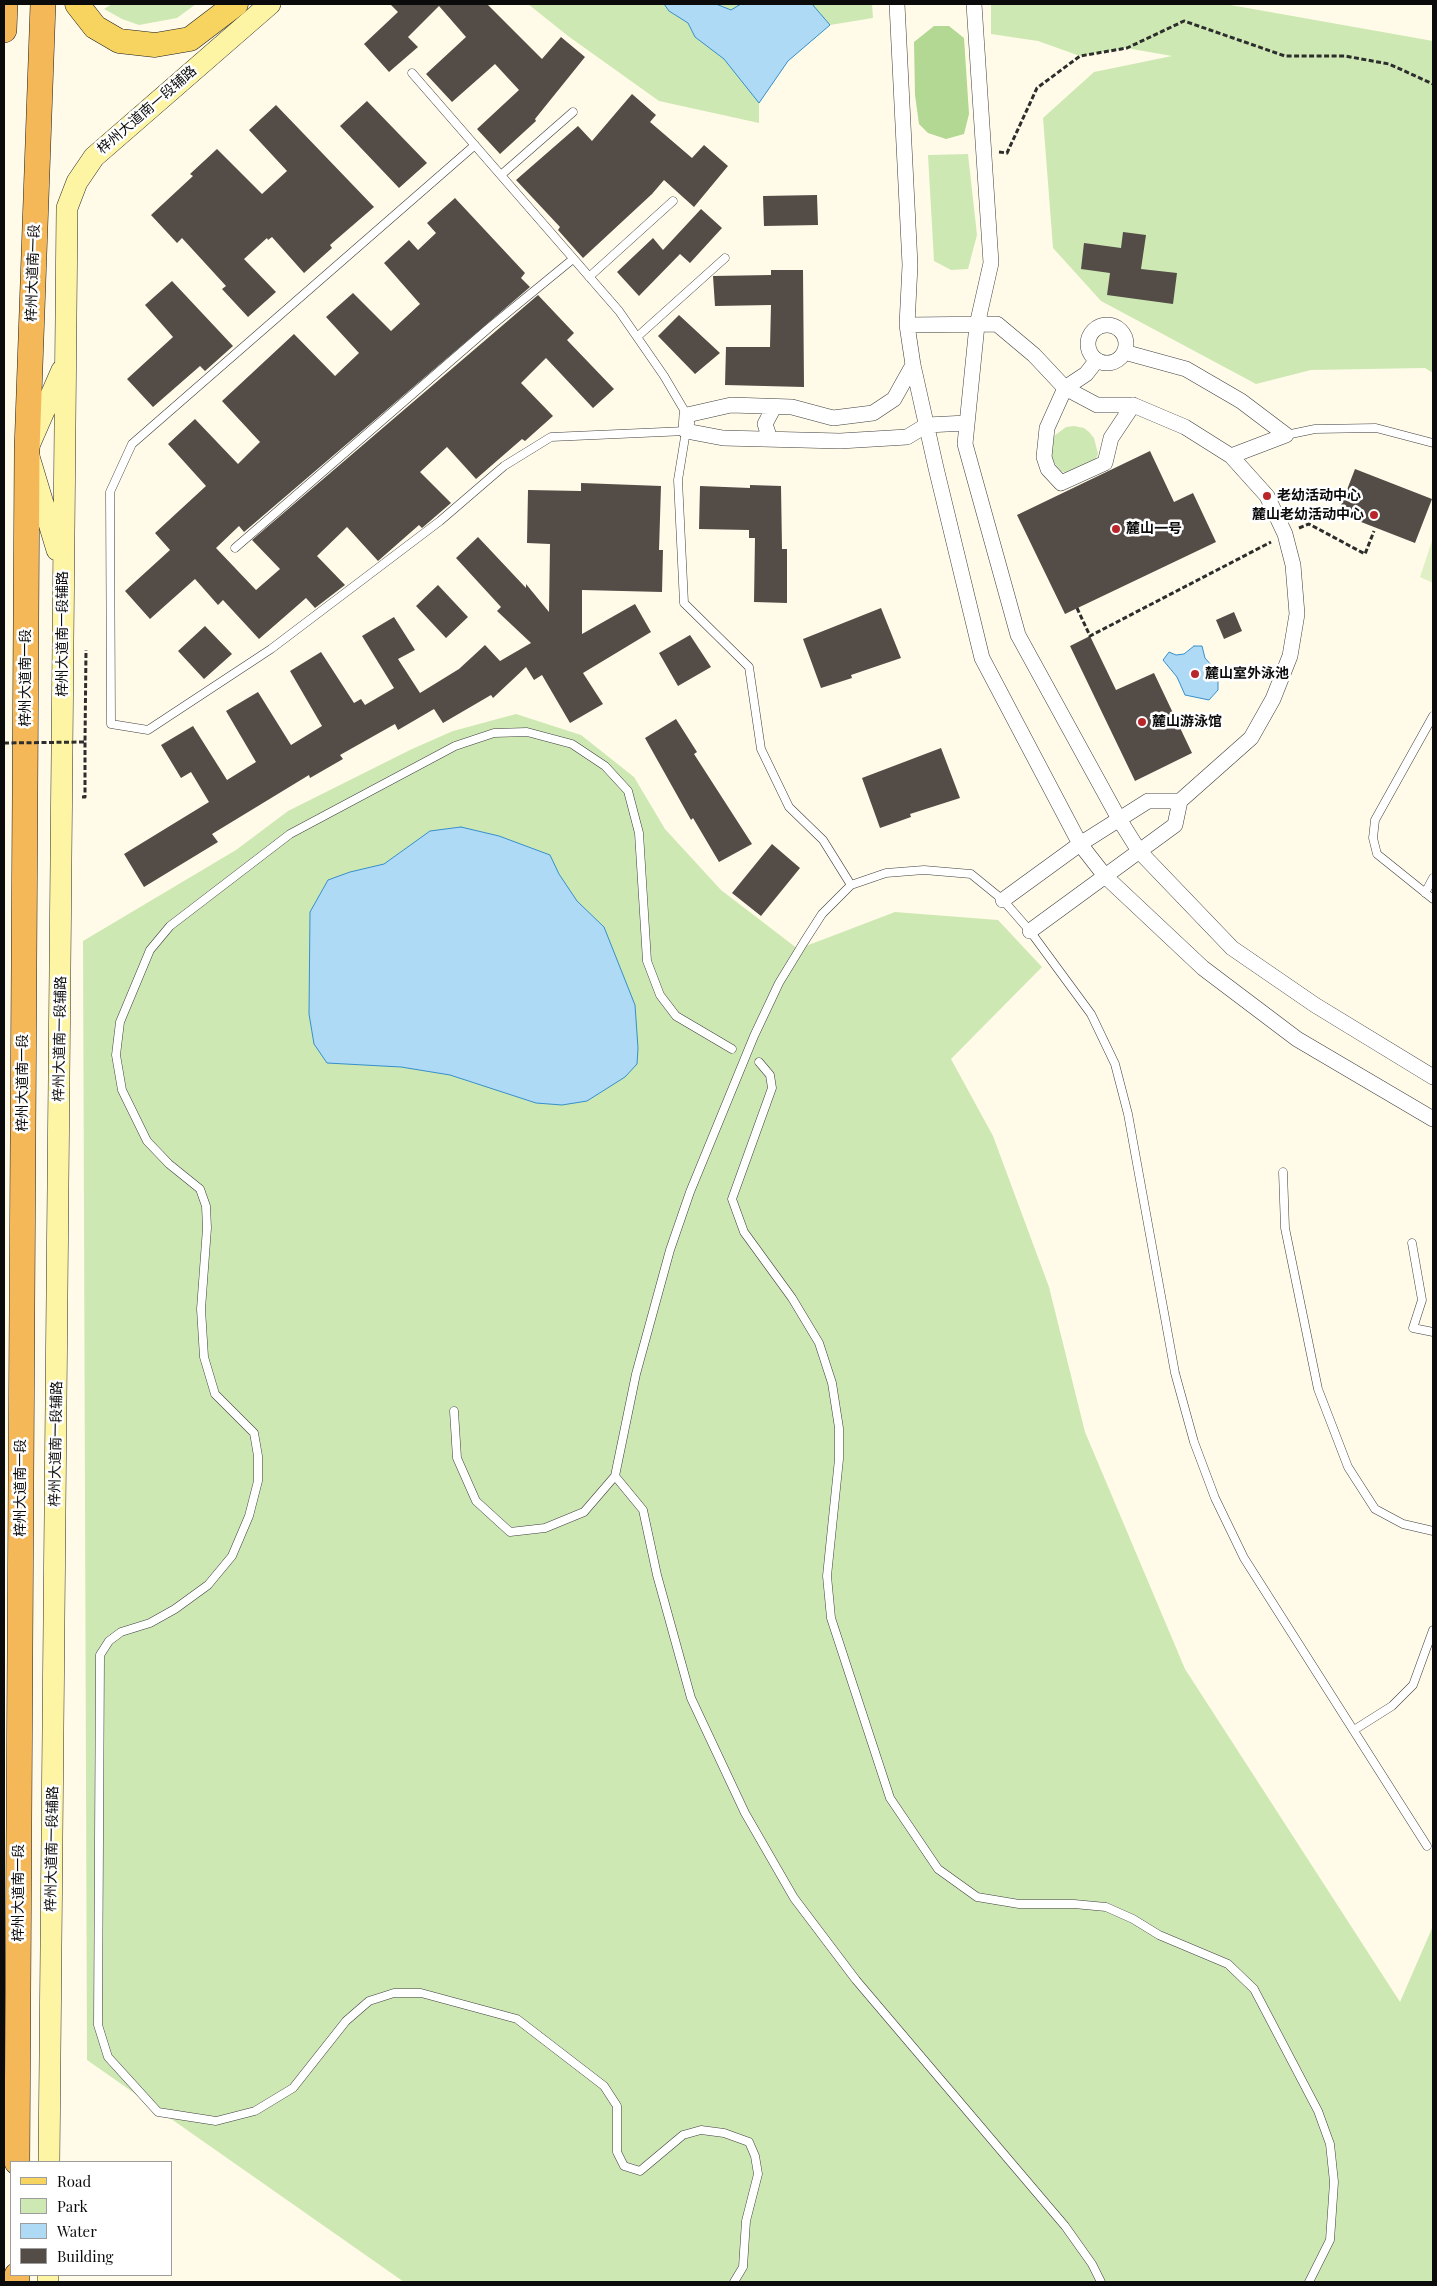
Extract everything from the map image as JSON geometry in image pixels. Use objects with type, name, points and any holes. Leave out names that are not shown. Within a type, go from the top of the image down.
[{"type":"highway","points":[[4,30],[5,4]]},
{"type":"highway","name":"梓州大道南一段","points":[[18,2161],[27,450],[43,4]]},
{"type":"main road","points":[[77,4],[95,27],[119,42],[155,45],[190,39],[236,4]]},
{"type":"main road","name":"梓州大道南一段辅路","points":[[49,2161],[62,570],[67,208],[77,182],[94,157],[270,4]]},
{"type":"main road","points":[[62,570],[27,450],[66,360]]},
{"type":"street","points":[[897,4],[910,264],[907,325],[913,365],[982,658],[1080,844],[1105,876],[1203,968],[1297,1039],[1433,1119]]},
{"type":"street","points":[[974,4],[991,262],[977,325],[965,444],[1018,635],[1119,819],[1139,851],[1232,948],[1315,1005],[1433,1076]]},
{"type":"street","points":[[907,325],[997,324],[1034,355],[1065,388],[1097,406],[1133,405],[1185,427],[1231,456],[1267,496],[1285,534],[1293,565],[1297,614],[1290,656],[1273,699],[1251,738],[1180,801],[1175,825],[1030,931]]},
{"type":"street","points":[[1103,325],[1109,325],[1120,330],[1126,340],[1124,352],[1110,363],[1098,360],[1089,351],[1088,344],[1092,332],[1103,325]]},
{"type":"street","points":[[1124,352],[1186,370],[1241,401],[1286,435]]},
{"type":"street","points":[[1098,360],[1086,374],[1065,388],[1047,428],[1044,457],[1048,469],[1061,483],[1105,463],[1111,438],[1133,405]]},
{"type":"street","points":[[913,365],[894,399],[873,413],[832,418],[792,407],[731,405],[687,416],[686,431],[723,438],[840,441],[907,437],[927,425],[967,423]]},
{"type":"street","points":[[770,439],[765,424],[774,407]]},
{"type":"street","points":[[1231,456],[1286,435]]},
{"type":"street","points":[[1002,900],[1080,844],[1148,800],[1180,801]]},
{"type":"lane","points":[[412,73],[619,311],[687,416]]},
{"type":"lane","points":[[501,175],[573,112]]},
{"type":"lane","points":[[475,145],[132,444],[110,492],[111,724],[148,730],[272,648],[440,521],[504,466],[551,437],[686,431],[678,480],[684,603],[750,667],[761,749],[790,807],[823,840],[851,885]]},
{"type":"lane","points":[[589,277],[673,201]]},
{"type":"lane","points":[[637,337],[725,258]]},
{"type":"lane","points":[[236,548],[490,327],[573,259]]},
{"type":"lane","points":[[1286,435],[1315,429],[1376,428],[1433,443]]},
{"type":"lane","points":[[1433,716],[1375,820],[1373,838],[1377,854],[1433,899]]},
{"type":"lane","points":[[732,1049],[676,1016],[660,995],[647,961],[639,833],[628,791],[605,766],[572,744],[527,732],[494,733],[455,746],[290,834],[170,926],[150,950],[120,1022],[116,1055],[122,1090],[147,1141],[169,1164],[200,1189],[206,1206],[207,1228],[201,1308],[204,1356],[216,1394],[254,1432],[258,1456],[258,1481],[249,1516],[232,1556],[208,1585],[175,1609],[150,1623],[121,1632],[109,1641],[100,1655],[98,2025],[108,2057],[158,2112],[216,2121],[255,2111],[293,2088],[346,2021],[369,2001],[377,1998],[394,1993],[422,1993],[517,2019],[604,2086],[616,2106],[617,2152],[624,2166],[640,2172],[683,2135],[701,2130],[724,2133],[750,2142],[758,2174],[746,2221],[743,2267],[734,2282]]},
{"type":"lane","points":[[454,1411],[457,1458],[476,1501],[510,1532],[545,1528],[584,1512],[615,1476],[636,1374],[670,1250],[690,1192],[754,1036],[779,984],[822,914],[851,885],[886,873],[924,870],[971,874],[1002,900],[1030,931],[1091,1014],[1116,1064],[1128,1114],[1175,1373],[1194,1442],[1215,1498],[1244,1558],[1427,1846]]},
{"type":"lane","points":[[1425,893],[1433,878]]},
{"type":"lane","points":[[759,1062],[770,1075],[772,1088],[732,1199],[744,1232],[792,1298],[818,1343],[832,1383],[839,1436],[827,1576],[831,1618],[890,1798],[938,1869],[977,1897],[1019,1904],[1074,1904],[1106,1908],[1133,1919],[1160,1935],[1228,1964],[1254,1989],[1318,2111],[1330,2144],[1334,2182],[1330,2240],[1309,2282]]},
{"type":"lane","points":[[1282,1172],[1285,1228],[1318,1389],[1348,1468],[1375,1509],[1403,1524],[1433,1531]]},
{"type":"lane","points":[[1412,1243],[1422,1300],[1413,1328],[1433,1332]]},
{"type":"lane","points":[[615,1476],[643,1510],[657,1575],[691,1698],[744,1813],[794,1898],[856,1980],[1065,2226],[1092,2264],[1101,2282]]},
{"type":"lane","points":[[1354,1730],[1392,1706],[1413,1685],[1433,1630]]},
{"type":"path","points":[[983,151],[1007,153],[1037,88],[1080,56],[1126,48],[1184,21],[1285,56],[1345,56],[1389,64],[1433,84]]},
{"type":"path","points":[[1077,608],[1090,636],[1285,534],[1309,524],[1365,554],[1374,531]]},
{"type":"path","points":[[85,797],[86,650]]},
{"type":"path","points":[[4,743],[85,742]]},
{"type":"green space","points":[[112,4],[196,4],[177,18],[139,25],[122,19],[104,9]]},
{"type":"green space","points":[[528,4],[872,4],[873,18],[830,25],[788,61],[759,103],[759,123],[659,101],[568,36]]},
{"type":"green space","points":[[991,4],[1225,4],[1433,41],[1433,373],[1425,368],[1311,370],[1256,384],[1101,301],[1053,248],[1043,118],[1094,72],[1172,56],[1126,48],[1080,56],[1038,41],[991,34]]},
{"type":"green space","points":[[934,26],[949,26],[964,38],[969,114],[964,134],[946,139],[928,133],[919,124],[915,95],[914,42]]},
{"type":"green space","points":[[968,154],[977,235],[968,269],[951,270],[934,261],[928,155]]},
{"type":"green space","points":[[1066,427],[1084,428],[1089,432],[1094,438],[1098,454],[1095,461],[1068,474],[1061,471],[1051,459],[1054,436]]},
{"type":"green space","points":[[1433,538],[1433,583],[1420,577]]},
{"type":"green space","points":[[516,714],[581,735],[634,777],[665,829],[721,890],[798,949],[895,912],[998,920],[1042,967],[951,1059],[993,1136],[1049,1287],[1085,1432],[1185,1669],[1400,2002],[1433,1926],[1433,2282],[404,2282],[87,2060],[83,941],[236,850],[288,811],[412,749],[453,731]]},
{"type":"water","points":[[664,4],[716,4],[731,10],[741,4],[812,4],[830,25],[788,61],[759,103],[724,59],[695,37],[688,23],[669,11]]},
{"type":"water","name":"麓山室外泳池","points":[[1194,646],[1202,646],[1205,658],[1213,667],[1218,677],[1218,690],[1209,700],[1185,695],[1177,677],[1163,660],[1169,652],[1176,655],[1184,654]]},
{"type":"water","points":[[461,827],[499,836],[550,855],[559,874],[577,901],[604,927],[635,1005],[638,1048],[637,1064],[625,1077],[587,1101],[562,1105],[536,1103],[450,1075],[401,1067],[327,1063],[314,1044],[309,1014],[310,912],[328,880],[350,872],[384,864],[430,831]]},
{"type":"building","points":[[390,4],[487,4],[542,59],[561,37],[585,57],[535,119],[536,121],[500,154],[477,129],[519,90],[495,64],[452,102],[426,74],[466,37],[439,6],[408,37],[418,47],[389,72],[364,44],[398,12]]},
{"type":"building","points":[[632,94],[656,115],[650,122],[692,158],[704,145],[728,166],[694,207],[664,180],[652,194],[583,258],[558,230],[560,227],[516,180],[578,126],[592,141]]},
{"type":"building","points":[[367,101],[427,163],[399,188],[340,126]]},
{"type":"building","points":[[276,105],[374,207],[330,245],[332,248],[304,273],[272,237],[268,240],[267,238],[244,259],[276,292],[248,317],[222,289],[226,286],[182,238],[177,243],[151,215],[193,176],[190,174],[217,149],[262,194],[287,171],[249,130]]},
{"type":"building","points":[[817,195],[818,225],[764,226],[763,196]]},
{"type":"building","points":[[455,198],[525,273],[521,278],[530,287],[244,532],[239,526],[216,548],[256,590],[280,569],[252,540],[538,295],[574,333],[567,340],[614,389],[593,408],[546,358],[521,383],[553,416],[525,441],[522,439],[476,479],[447,447],[420,472],[451,503],[422,528],[419,525],[378,561],[347,527],[317,556],[345,585],[315,608],[306,598],[259,639],[223,600],[218,605],[195,579],[150,619],[125,591],[170,550],[155,533],[206,486],[168,444],[195,419],[238,464],[260,442],[222,401],[294,334],[335,376],[359,353],[326,317],[353,293],[391,331],[420,304],[384,263],[409,240],[418,250],[436,233],[427,223]]},
{"type":"building","points":[[701,209],[722,228],[690,263],[680,254],[639,296],[617,272],[653,238],[663,250]]},
{"type":"building","points":[[1123,232],[1146,235],[1141,269],[1177,273],[1173,304],[1107,295],[1110,273],[1081,269],[1084,243],[1121,248]]},
{"type":"building","points":[[771,270],[803,270],[804,387],[725,385],[726,347],[770,347],[771,305],[715,306],[713,276],[771,275]]},
{"type":"building","points":[[172,281],[233,346],[205,371],[200,366],[153,407],[127,379],[173,337],[145,305]]},
{"type":"building","points":[[679,315],[720,353],[695,374],[658,336]]},
{"type":"building","name":"麓山一号","points":[[1150,451],[1174,502],[1193,493],[1216,542],[1065,614],[1017,515]]},
{"type":"building","points":[[1355,469],[1432,499],[1415,543],[1338,513]]},
{"type":"building","points":[[581,483],[661,486],[659,550],[663,550],[662,592],[582,590],[582,634],[635,604],[651,632],[583,673],[603,704],[570,723],[542,675],[534,680],[526,667],[493,698],[491,695],[443,723],[434,709],[398,730],[395,724],[340,755],[343,759],[310,778],[309,775],[212,834],[218,842],[144,887],[124,854],[209,802],[191,772],[181,778],[161,745],[193,726],[227,780],[256,762],[226,711],[258,692],[291,745],[322,726],[290,671],[321,652],[354,703],[361,699],[365,705],[394,688],[362,636],[394,617],[415,650],[398,659],[420,693],[459,669],[485,645],[500,661],[531,643],[497,611],[501,607],[456,558],[478,537],[526,588],[526,584],[549,612],[550,544],[527,543],[528,490],[581,491]]},
{"type":"building","points":[[750,485],[781,486],[782,549],[787,549],[787,603],[754,602],[755,538],[749,538],[749,530],[699,529],[700,486],[750,488]]},
{"type":"building","points":[[438,585],[468,617],[446,638],[416,606]]},
{"type":"building","points":[[881,608],[901,658],[851,675],[852,678],[821,688],[803,639]]},
{"type":"building","points":[[1234,612],[1242,631],[1224,639],[1216,620]]},
{"type":"building","points":[[205,626],[232,654],[204,679],[178,651]]},
{"type":"building","points":[[690,635],[711,667],[678,686],[659,653]]},
{"type":"building","name":"麓山游泳馆","points":[[1090,636],[1116,690],[1154,673],[1192,753],[1135,781],[1070,646]]},
{"type":"building","points":[[676,719],[697,752],[694,754],[752,844],[719,862],[693,818],[691,820],[645,738]]},
{"type":"building","points":[[941,748],[960,798],[910,814],[911,817],[880,828],[862,778]]},
{"type":"building","points":[[772,844],[800,868],[761,916],[732,893]]},
{"type":"place","name":"老幼活动中心","points":[[1267,496]]},
{"type":"place","name":"麓山老幼活动中心","points":[[1374,515]]},
{"type":"place","name":"麓山一号","points":[[1116,529]]},
{"type":"place","name":"麓山室外泳池","points":[[1195,674]]},
{"type":"place","name":"麓山游泳馆","points":[[1142,722]]}]
